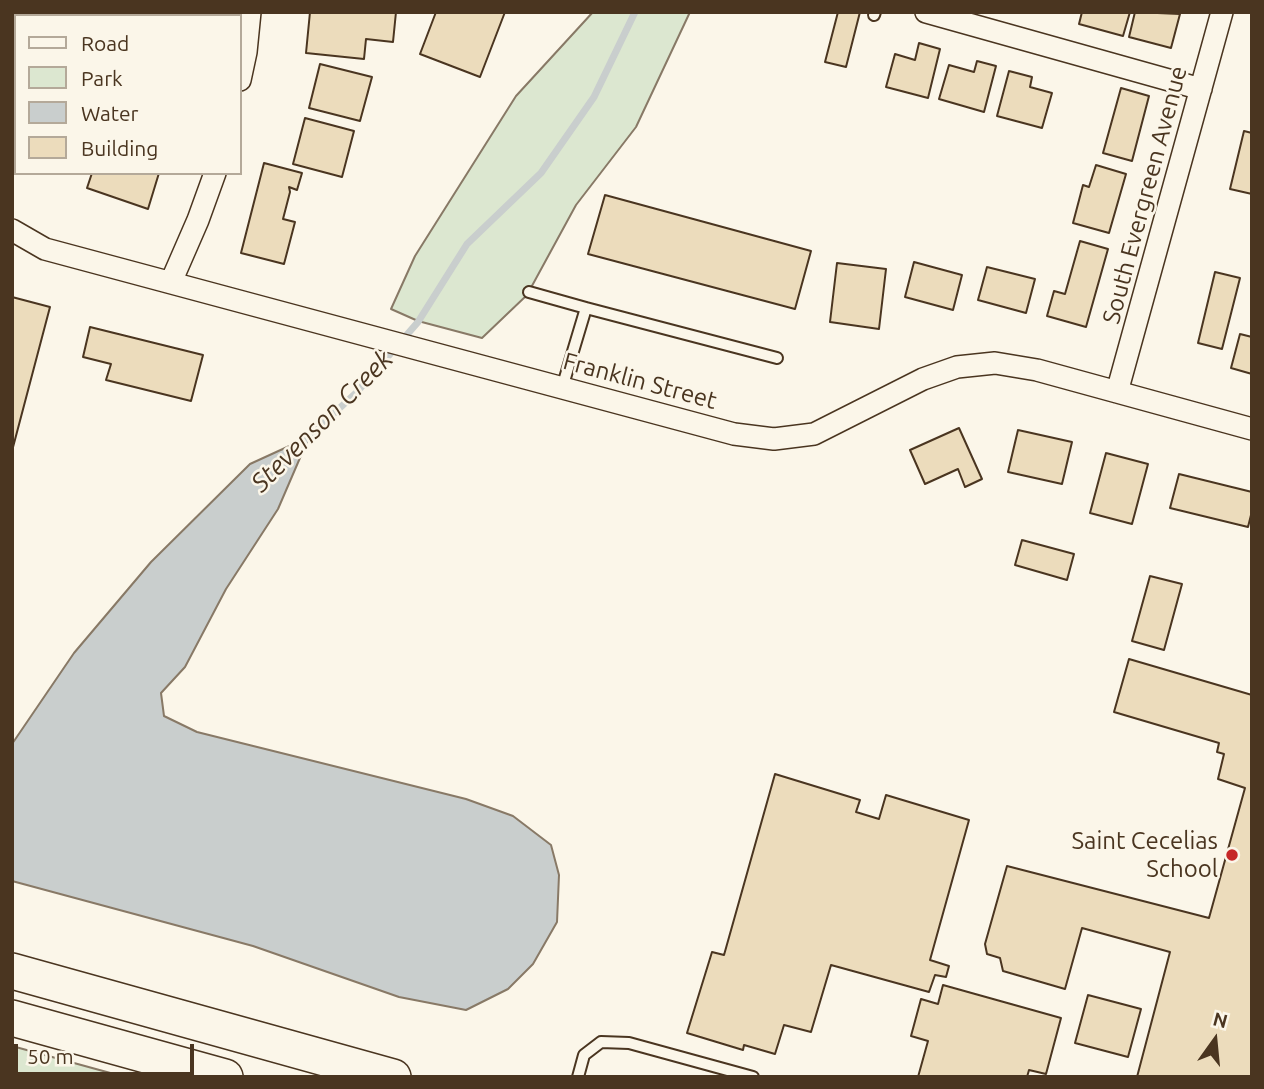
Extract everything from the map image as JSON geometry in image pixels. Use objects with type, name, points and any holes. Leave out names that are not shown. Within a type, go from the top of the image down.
[{"type":"main road","points":[[12,971],[393,1077]]},
{"type":"main road","points":[[12,1018],[225,1077]]},
{"type":"street","points":[[242,71],[250,12]]},
{"type":"street","points":[[926,12],[1201,89]]},
{"type":"street","name":"South Evergreen Avenue","points":[[1117,392],[1222,12]]},
{"type":"street","points":[[171,282],[214,175]]},
{"type":"street","name":"Franklin Street","points":[[12,230],[46,249],[734,434],[774,439],[814,435],[923,379],[957,367],[995,363],[1037,370],[1252,429]]},
{"type":"lane","points":[[529,292],[777,358]]},
{"type":"lane","points":[[562,388],[586,308]]},
{"type":"lane","points":[[578,1077],[584,1055],[601,1042],[629,1043],[753,1077]]},
{"type":"green space","points":[[593,12],[690,12],[636,127],[576,205],[527,295],[482,338],[418,321],[391,309],[415,256],[516,96]]},
{"type":"green space","points":[[12,1046],[125,1077],[12,1077]]},
{"type":"water","points":[[309,437],[278,509],[226,589],[185,667],[161,693],[164,716],[197,732],[466,799],[513,816],[551,845],[559,875],[557,922],[533,964],[508,989],[466,1010],[399,997],[253,946],[12,881],[12,744],[74,653],[151,562],[250,464]]},
{"type":"building","points":[[128,12],[201,12],[201,14]]},
{"type":"building","points":[[310,12],[396,12],[393,42],[366,39],[364,59],[306,53]]},
{"type":"building","points":[[436,12],[505,12],[480,77],[420,54]]},
{"type":"building","points":[[838,12],[860,12],[846,67],[825,62]]},
{"type":"building","points":[[1082,12],[1130,12],[1123,36],[1079,24]]},
{"type":"building","points":[[1135,12],[1180,14],[1171,48],[1129,37]]},
{"type":"building","points":[[919,43],[940,49],[928,98],[886,87],[895,54],[915,60]]},
{"type":"building","points":[[12,53],[14,132],[12,131]]},
{"type":"building","points":[[977,61],[996,66],[984,112],[939,99],[949,65],[974,72]]},
{"type":"building","points":[[320,64],[372,77],[360,121],[309,108]]},
{"type":"building","points":[[1009,71],[1032,77],[1030,87],[1052,93],[1042,128],[997,116]]},
{"type":"building","points":[[1121,88],[1149,96],[1132,161],[1103,153]]},
{"type":"building","points":[[305,118],[354,131],[342,177],[293,164]]},
{"type":"building","points":[[1244,131],[1252,133],[1252,194],[1230,189]]},
{"type":"building","points":[[264,163],[302,173],[297,190],[289,187],[283,219],[295,222],[284,264],[241,253]]},
{"type":"building","points":[[1096,165],[1126,174],[1109,233],[1073,223],[1083,185],[1089,187]]},
{"type":"building","points":[[91,175],[158,175],[148,209],[87,188]]},
{"type":"building","points":[[605,195],[811,251],[795,309],[588,254]]},
{"type":"building","points":[[1080,241],[1108,249],[1086,327],[1047,316],[1054,291],[1065,294]]},
{"type":"building","points":[[914,262],[962,275],[953,310],[905,297]]},
{"type":"building","points":[[837,263],[886,269],[879,329],[830,322]]},
{"type":"building","points":[[987,267],[1035,279],[1026,313],[978,300]]},
{"type":"building","points":[[1215,272],[1240,278],[1222,349],[1198,343]]},
{"type":"building","points":[[12,297],[50,307],[12,451]]},
{"type":"building","points":[[90,327],[203,355],[191,401],[106,380],[111,364],[83,357]]},
{"type":"building","points":[[1240,334],[1252,337],[1252,374],[1231,368]]},
{"type":"building","points":[[959,428],[982,479],[965,487],[958,469],[925,484],[910,450]]},
{"type":"building","points":[[1018,430],[1072,442],[1062,484],[1008,472]]},
{"type":"building","points":[[1106,453],[1148,464],[1132,524],[1090,513]]},
{"type":"building","points":[[1179,474],[1252,492],[1252,511],[1248,527],[1170,508]]},
{"type":"building","points":[[1022,540],[1074,554],[1067,580],[1015,565]]},
{"type":"building","points":[[1150,576],[1182,584],[1164,650],[1132,641]]},
{"type":"building","points":[[1129,659],[1252,695],[1252,1077],[1137,1077],[1170,952],[1082,928],[1065,989],[1003,971],[1000,958],[987,954],[985,944],[1007,866],[1209,918],[1245,788],[1218,779],[1224,754],[1217,752],[1219,743],[1114,712]]},
{"type":"building","points":[[775,774],[860,800],[856,812],[879,819],[886,795],[969,820],[930,960],[949,966],[946,977],[935,975],[929,992],[831,965],[811,1032],[784,1025],[775,1054],[744,1045],[743,1050],[687,1033],[712,952],[724,955]]},
{"type":"building","points":[[943,985],[1061,1018],[1046,1074],[1029,1070],[1027,1077],[918,1077],[928,1041],[911,1036],[921,999],[938,1004]]},
{"type":"building","points":[[1088,995],[1141,1009],[1128,1057],[1075,1043]]},
{"type":"waterway","name":"Stevenson Creek","points":[[302,443],[357,392],[418,322],[467,244],[541,173],[594,97],[635,12]]},
{"type":"place","name":"Saint Cecelias School","points":[[1232,855]]}]
